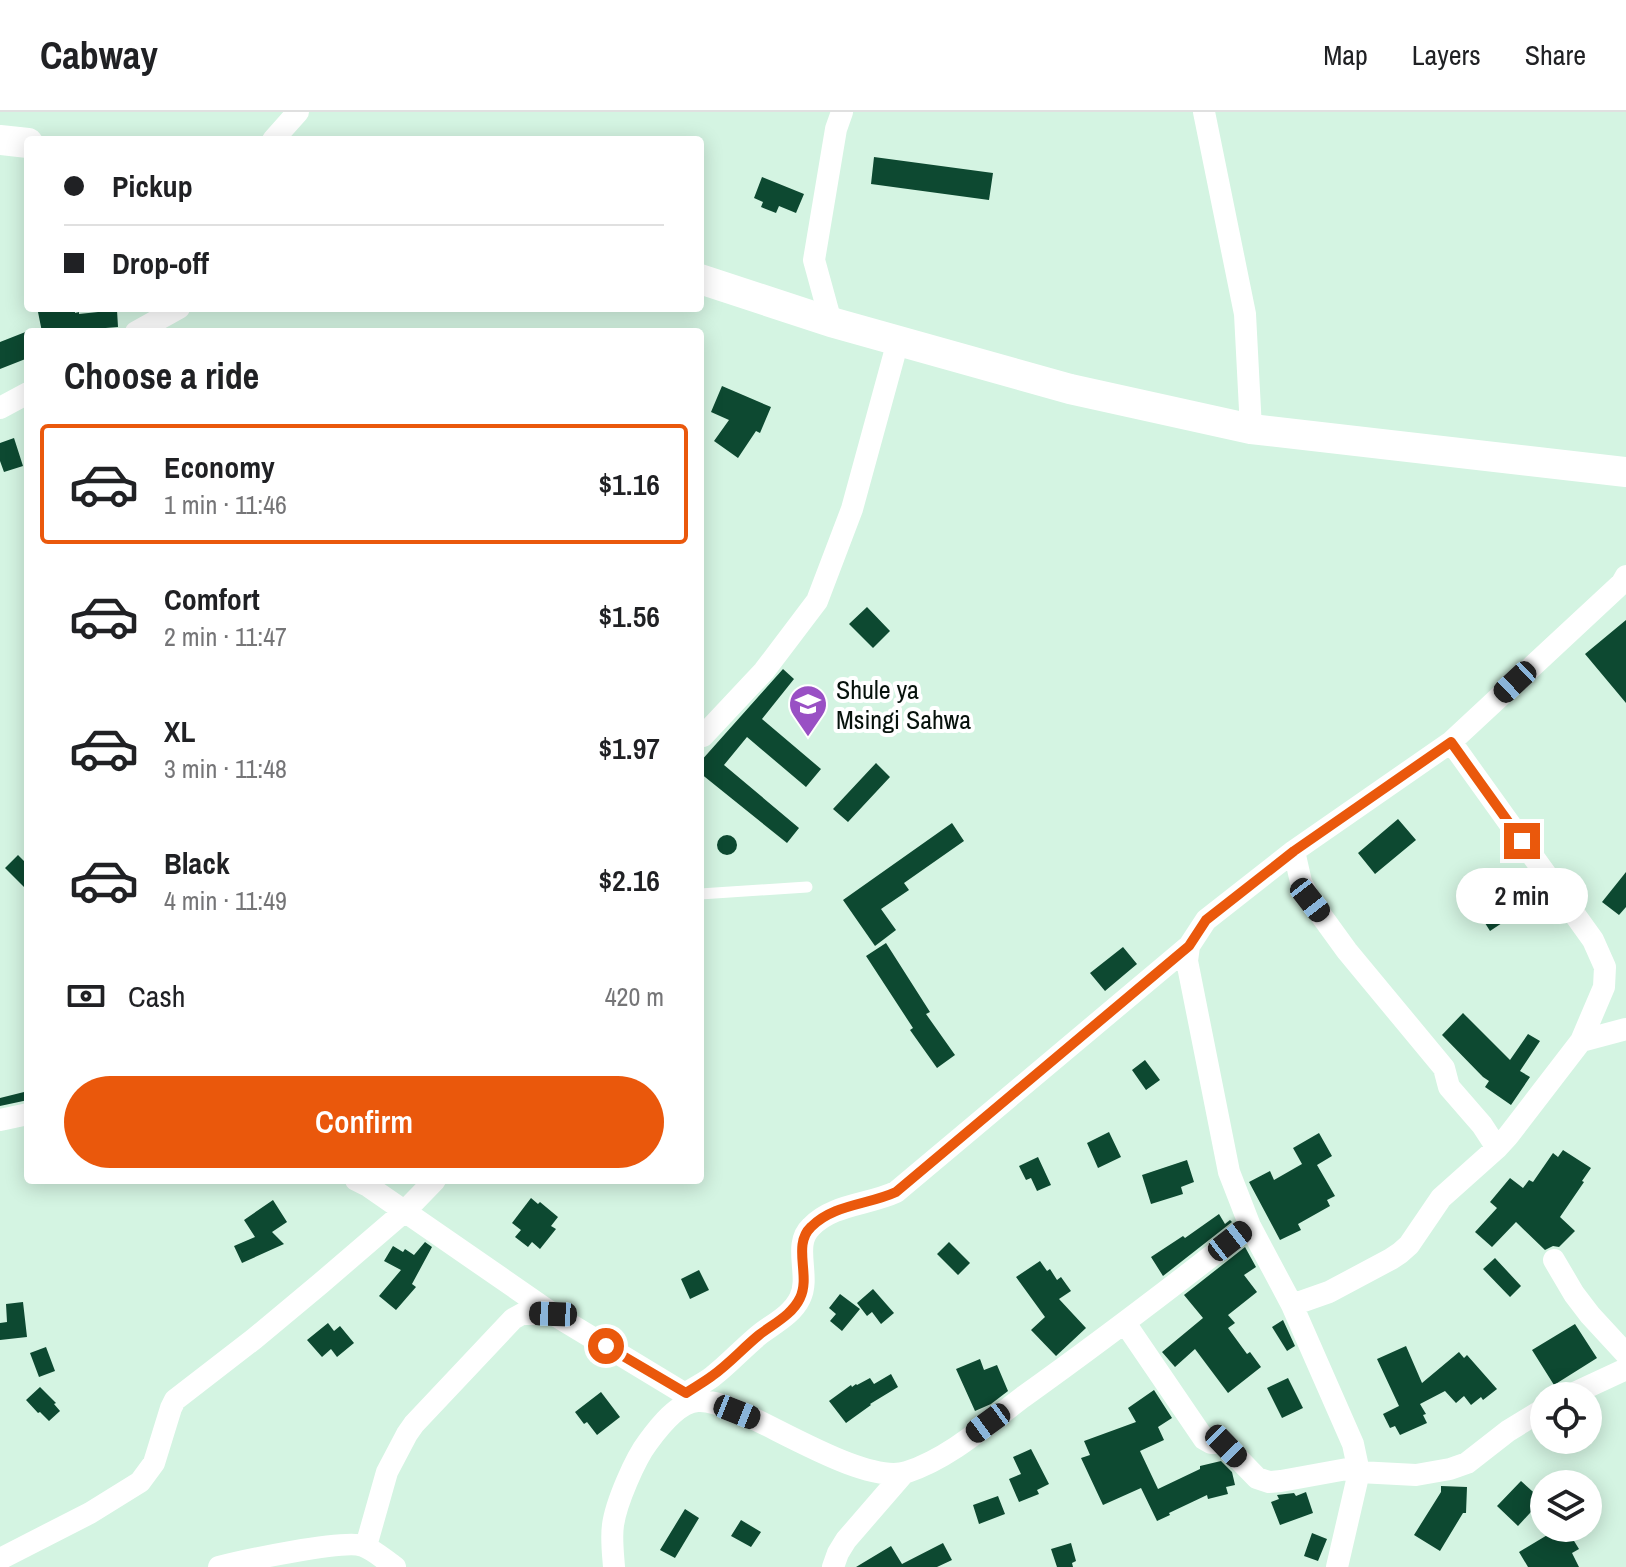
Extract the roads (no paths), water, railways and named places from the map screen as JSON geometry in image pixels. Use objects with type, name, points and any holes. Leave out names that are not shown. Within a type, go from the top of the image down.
[{"type":"main road","points":[[0,140],[24,143]]},
{"type":"main road","points":[[704,280],[831,322],[1070,389],[1251,429],[1626,472]]},
{"type":"street","points":[[277,136],[298,112]]},
{"type":"street","points":[[1204,112],[1245,314],[1251,429]]},
{"type":"street","points":[[831,322],[814,260],[834,118]]},
{"type":"street","points":[[143,328],[172,312]]},
{"type":"street","points":[[704,735],[764,671],[817,601],[852,509],[898,341]]},
{"type":"street","points":[[0,408],[24,395]]},
{"type":"street","points":[[614,1567],[612,1527],[616,1510],[642,1450],[675,1411],[756,1337],[793,1309],[805,1284],[802,1241],[808,1229],[821,1218],[844,1207],[896,1192],[1189,946],[1206,920],[1294,851],[1451,742],[1626,576]]},
{"type":"street","points":[[1292,1305],[1329,1292],[1391,1259],[1409,1245],[1441,1198],[1497,1148],[1581,1041],[1604,987],[1605,967],[1593,940],[1451,742]]},
{"type":"street","points":[[1294,851],[1301,882],[1310,900],[1347,951],[1444,1068],[1449,1087],[1482,1125],[1497,1148]]},
{"type":"street","points":[[1189,946],[1187,961],[1229,1172],[1250,1226],[1292,1305],[1353,1444],[1358,1470],[1337,1567]]},
{"type":"street","points":[[1581,1041],[1626,1029]]},
{"type":"street","points":[[0,1120],[24,1115]]},
{"type":"street","points":[[362,1184],[553,1314],[691,1397],[719,1404],[855,1467],[881,1475],[904,1473],[942,1457],[1125,1323],[1250,1226]]},
{"type":"street","points":[[0,1559],[90,1513],[140,1482],[154,1463],[175,1400],[254,1339],[405,1211],[431,1184]]},
{"type":"street","points":[[1554,1260],[1625,1368],[1596,1382]]},
{"type":"street","points":[[366,1546],[387,1472],[414,1424],[513,1319],[522,1314],[553,1314]]},
{"type":"street","points":[[1125,1323],[1204,1439],[1226,1446],[1257,1478],[1269,1482],[1358,1470],[1416,1475],[1450,1469],[1467,1463],[1530,1418]]},
{"type":"street","points":[[833,1567],[846,1540],[904,1473]]},
{"type":"street","points":[[219,1567],[356,1544],[366,1546],[395,1567]]},
{"type":"lane","points":[[704,894],[807,887]]},
{"type":"place","name":"Shule ya Msingi Sahwa","points":[[808,738]]}]
